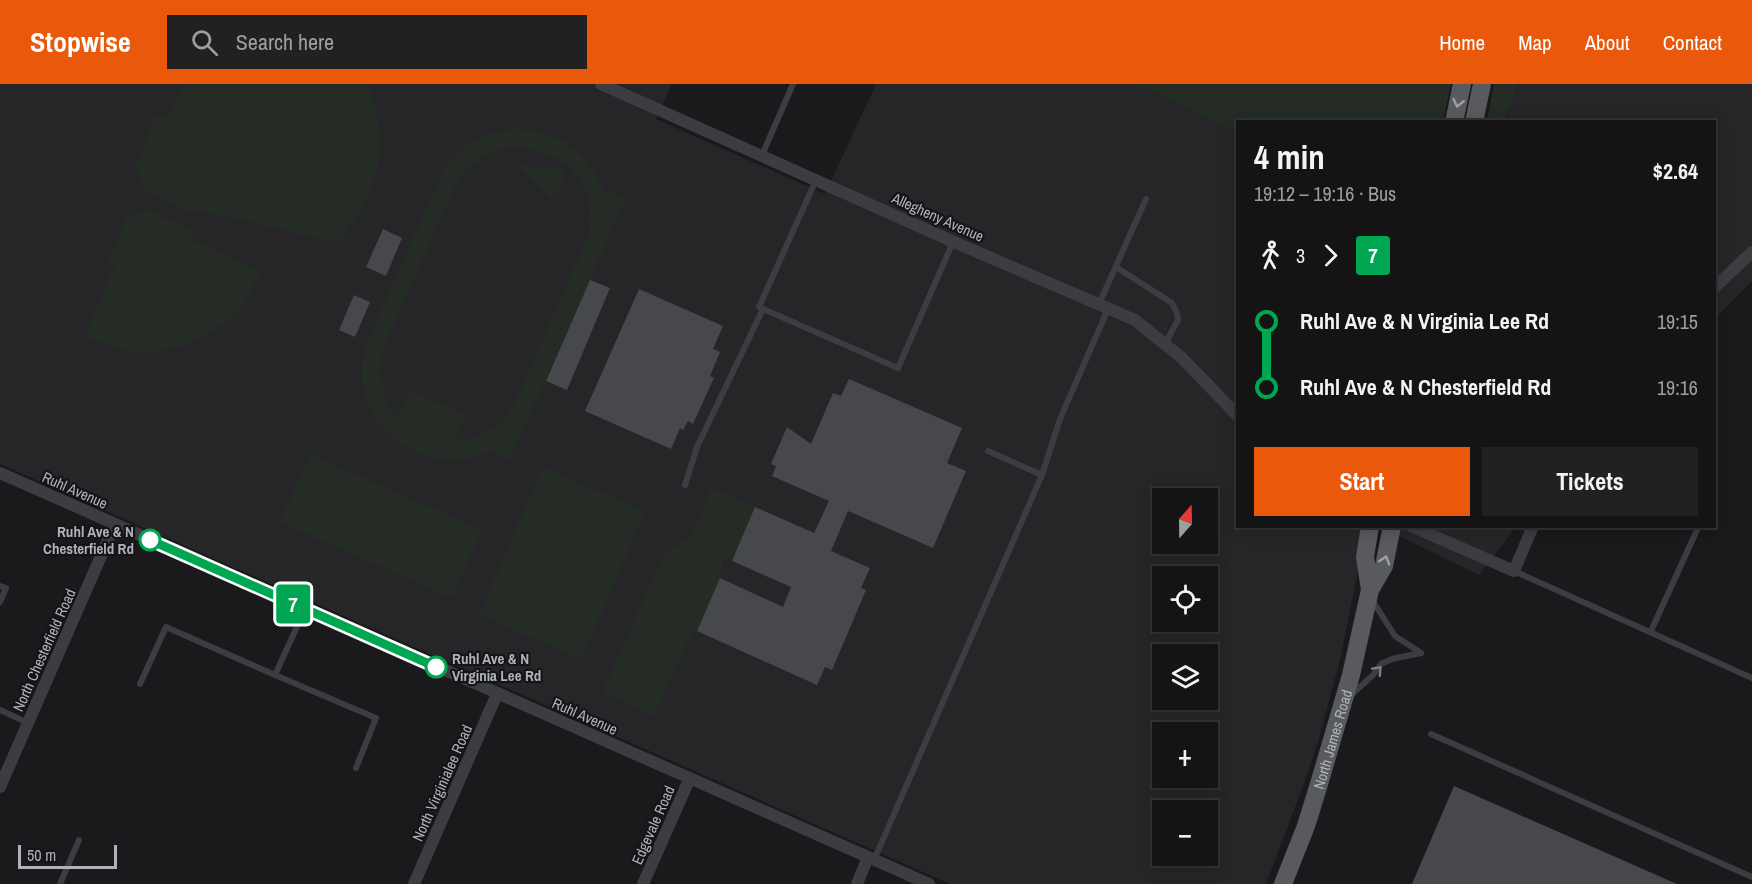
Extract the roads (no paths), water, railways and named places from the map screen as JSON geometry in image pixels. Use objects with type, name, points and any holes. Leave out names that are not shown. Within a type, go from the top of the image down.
[{"type":"main road","points":[[1454,120],[1462,84]]},
{"type":"main road","points":[[1474,120],[1482,84]]},
{"type":"main road","name":"North James Road","points":[[1370,528],[1365,557],[1370,593]]},
{"type":"main road","name":"North James Road","points":[[1283,884],[1306,826],[1343,703],[1370,593],[1384,566],[1392,528]]},
{"type":"street","name":"Allegheny Avenue","points":[[601,84],[954,242],[1135,320],[1182,358],[1236,414]]},
{"type":"street","points":[[1716,286],[1752,252]]},
{"type":"street","name":"Ruhl Avenue","points":[[0,473],[929,884]]},
{"type":"street","name":"North Chesterfield Road","points":[[0,787],[115,524]]},
{"type":"street","points":[[1416,528],[1514,571],[1532,528]]},
{"type":"street","name":"North Virginialee Road","points":[[414,884],[497,694]]},
{"type":"street","name":"Edgevale Road","points":[[643,884],[690,778]]},
{"type":"street","points":[[857,884],[871,859]]},
{"type":"lane","points":[[762,155],[793,84]]},
{"type":"lane","points":[[816,179],[759,307],[763,309],[898,368],[954,242]]},
{"type":"lane","points":[[871,859],[1042,475],[1060,419],[1104,307],[1116,267],[1146,199]]},
{"type":"lane","points":[[1116,267],[1172,303],[1178,320],[1165,344]]},
{"type":"lane","points":[[685,485],[697,447],[763,309]]},
{"type":"lane","points":[[988,452],[1042,475]]},
{"type":"lane","points":[[1651,632],[1697,531]]},
{"type":"lane","points":[[1514,571],[1752,678]]},
{"type":"lane","points":[[0,586],[6,588],[0,602]]},
{"type":"lane","points":[[1343,703],[1382,664],[1392,659],[1421,653],[1395,636],[1370,593]]},
{"type":"lane","points":[[275,675],[305,609]]},
{"type":"lane","points":[[140,684],[166,627],[376,718],[356,768]]},
{"type":"lane","points":[[0,710],[28,723]]},
{"type":"lane","points":[[1431,734],[1752,877]]},
{"type":"lane","points":[[60,884],[80,840]]},
{"type":"place","name":"Ruhl Ave & N Chesterfield Rd","points":[[150,540]]},
{"type":"place","name":"Ruhl Ave & N Virginia Lee Rd","points":[[436,667]]}]
